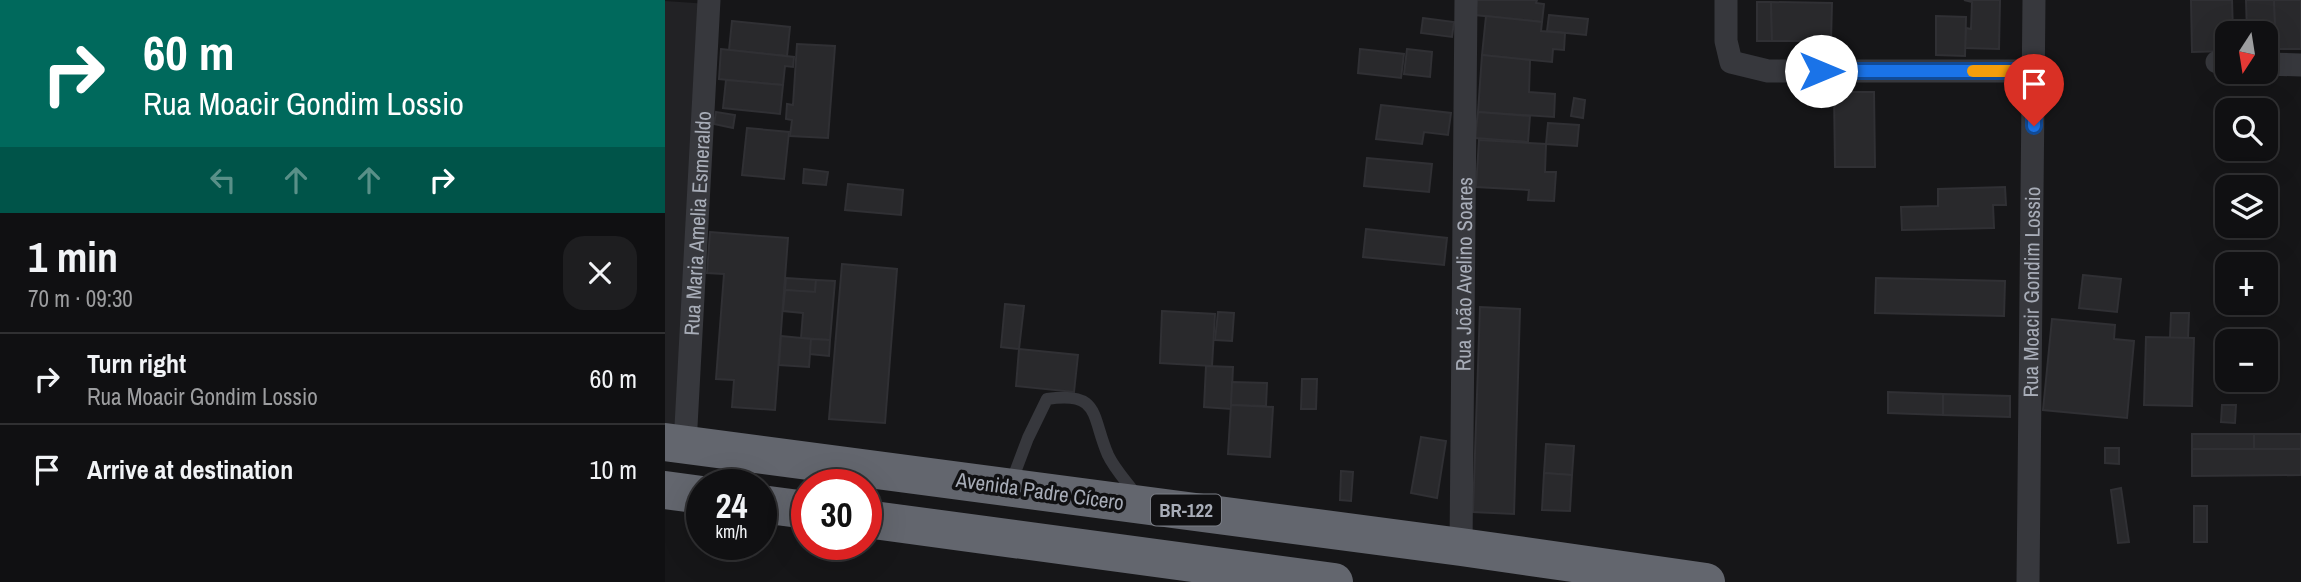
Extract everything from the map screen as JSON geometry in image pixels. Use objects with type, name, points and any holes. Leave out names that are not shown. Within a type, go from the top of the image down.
[{"type":"highway","name":"Avenida Padre Cícero","points":[[675,443],[1010,486],[1706,582]]},
{"type":"highway","points":[[665,490],[686,493]]},
{"type":"highway","points":[[882,521],[1230,575],[1334,582]]},
{"type":"street","name":"Rua Maria Amelia Esmeraldo","points":[[675,443],[709,0]]},
{"type":"street","name":"Rua João Avelino Soares","points":[[1461,547],[1466,0]]},
{"type":"street","points":[[1726,0],[1726,41],[1731,62],[1767,71],[2034,71]]},
{"type":"street","name":"Rua Moacir Gondim Lossio","points":[[2028,582],[2034,0]]},
{"type":"street","points":[[2279,64],[2301,65]]},
{"type":"lane","points":[[1010,486],[1028,438],[1047,399],[1067,396],[1082,399],[1090,405],[1109,458],[1143,505]]},
{"type":"shaded area","points":[[665,1],[709,4],[686,433],[665,430]]},
{"type":"building","points":[[1477,0],[1537,0],[1536,3],[1544,4],[1542,22],[1475,15]]},
{"type":"building","points":[[1964,0],[2000,0],[1999,49],[1965,48],[1966,28],[1971,29],[1972,2]]},
{"type":"building","points":[[2191,0],[2232,0],[2233,21],[2215,21],[2215,51],[2192,52]]},
{"type":"building","points":[[2246,0],[2274,0],[2275,21],[2247,21]]},
{"type":"building","points":[[2274,0],[2301,0],[2301,49],[2279,49],[2279,21],[2275,21]]},
{"type":"building","points":[[1757,2],[1771,2],[1772,41],[1757,41]]},
{"type":"building","points":[[1771,2],[1832,3],[1831,41],[1772,41]]},
{"type":"building","points":[[1549,15],[1588,19],[1586,35],[1547,31]]},
{"type":"building","points":[[1486,16],[1542,22],[1541,31],[1565,33],[1564,50],[1553,49],[1552,62],[1482,55]]},
{"type":"building","points":[[1936,16],[1966,17],[1965,56],[1936,55]]},
{"type":"building","points":[[1423,18],[1454,22],[1452,37],[1421,33]]},
{"type":"building","points":[[732,21],[790,27],[787,56],[729,50]]},
{"type":"building","points":[[797,44],[835,46],[828,138],[790,136],[792,120],[786,119],[787,104],[793,105]]},
{"type":"building","points":[[721,49],[794,57],[793,67],[785,66],[783,85],[719,79]]},
{"type":"building","points":[[1360,49],[1404,54],[1401,78],[1358,73]]},
{"type":"building","points":[[1407,49],[1432,52],[1430,77],[1404,74]]},
{"type":"building","points":[[1794,52],[1818,55],[1817,68],[1792,66]]},
{"type":"building","points":[[1482,55],[1530,60],[1529,92],[1555,94],[1554,117],[1478,112]]},
{"type":"building","points":[[726,80],[783,85],[780,114],[723,108]]},
{"type":"building","points":[[1834,92],[1874,92],[1875,167],[1835,167]]},
{"type":"building","points":[[1574,98],[1585,100],[1583,118],[1571,116]]},
{"type":"building","points":[[1381,105],[1451,113],[1448,135],[1424,132],[1422,144],[1376,139]]},
{"type":"building","points":[[716,112],[735,115],[733,128],[714,124]]},
{"type":"building","points":[[1478,112],[1530,116],[1528,142],[1475,138]]},
{"type":"building","points":[[1548,123],[1579,125],[1577,146],[1546,144]]},
{"type":"building","points":[[747,128],[789,132],[784,179],[742,175]]},
{"type":"building","points":[[1479,140],[1546,144],[1545,172],[1556,172],[1554,201],[1528,200],[1529,190],[1476,187]]},
{"type":"building","points":[[1367,158],[1432,164],[1429,192],[1364,186]]},
{"type":"building","points":[[804,169],[828,172],[826,185],[803,183]]},
{"type":"building","points":[[848,184],[903,190],[901,215],[845,210]]},
{"type":"building","points":[[2005,187],[2006,205],[1993,205],[1994,228],[1902,230],[1901,207],[1938,206],[1938,189]]},
{"type":"building","points":[[1366,229],[1447,238],[1444,265],[1363,257]]},
{"type":"building","points":[[710,232],[788,238],[775,410],[732,407],[734,380],[716,379],[724,274],[707,273]]},
{"type":"building","points":[[842,264],[897,269],[885,423],[829,419]]},
{"type":"building","points":[[2083,275],[2121,279],[2117,312],[2079,308]]},
{"type":"building","points":[[786,278],[816,280],[815,292],[785,290]]},
{"type":"building","points":[[1876,278],[2005,281],[2004,316],[1875,313]]},
{"type":"building","points":[[816,280],[835,281],[830,340],[801,338],[803,313],[783,311],[785,290],[815,292]]},
{"type":"building","points":[[1005,304],[1024,306],[1019,349],[1001,347]]},
{"type":"building","points":[[1480,307],[1520,309],[1514,514],[1473,512]]},
{"type":"building","points":[[1162,311],[1215,314],[1212,366],[1160,363]]},
{"type":"building","points":[[1218,312],[1234,313],[1232,341],[1215,340]]},
{"type":"building","points":[[2171,313],[2189,313],[2188,338],[2170,338]]},
{"type":"building","points":[[2052,319],[2115,325],[2114,339],[2134,341],[2127,418],[2043,410]]},
{"type":"building","points":[[781,336],[811,339],[809,367],[779,365]]},
{"type":"building","points":[[2146,337],[2194,338],[2192,406],[2144,405]]},
{"type":"building","points":[[811,339],[830,340],[829,356],[810,354]]},
{"type":"building","points":[[1019,349],[1078,355],[1074,392],[1016,386]]},
{"type":"building","points":[[1206,366],[1233,367],[1231,409],[1204,407]]},
{"type":"building","points":[[1302,379],[1317,379],[1316,409],[1301,409]]},
{"type":"building","points":[[1232,382],[1267,383],[1266,406],[1231,405]]},
{"type":"building","points":[[1888,392],[1943,394],[1943,415],[1888,413]]},
{"type":"building","points":[[1943,394],[2010,396],[2010,417],[1943,415]]},
{"type":"building","points":[[1231,405],[1273,407],[1270,457],[1228,454]]},
{"type":"building","points":[[2222,405],[2236,405],[2235,423],[2221,422]]},
{"type":"building","points":[[2192,434],[2254,434],[2254,449],[2192,449]]},
{"type":"building","points":[[2254,434],[2301,434],[2301,449],[2254,449]]},
{"type":"building","points":[[1421,437],[1446,441],[1437,498],[1411,493]]},
{"type":"building","points":[[1546,444],[1574,446],[1572,475],[1544,473]]},
{"type":"building","points":[[2105,448],[2119,448],[2119,464],[2105,463]]},
{"type":"building","points":[[2192,449],[2301,449],[2301,475],[2192,476]]},
{"type":"building","points":[[1341,471],[1353,472],[1351,501],[1340,500]]},
{"type":"building","points":[[1544,473],[1572,475],[1570,511],[1542,510]]},
{"type":"building","points":[[2121,488],[2129,542],[2118,543],[2111,490]]},
{"type":"building","points":[[2194,506],[2207,506],[2207,542],[2194,542]]},
{"type":"slow traffic","points":[[1973,71],[2027,71]]},
{"type":"route","points":[[1821,71],[2034,71],[2034,126]]}]
